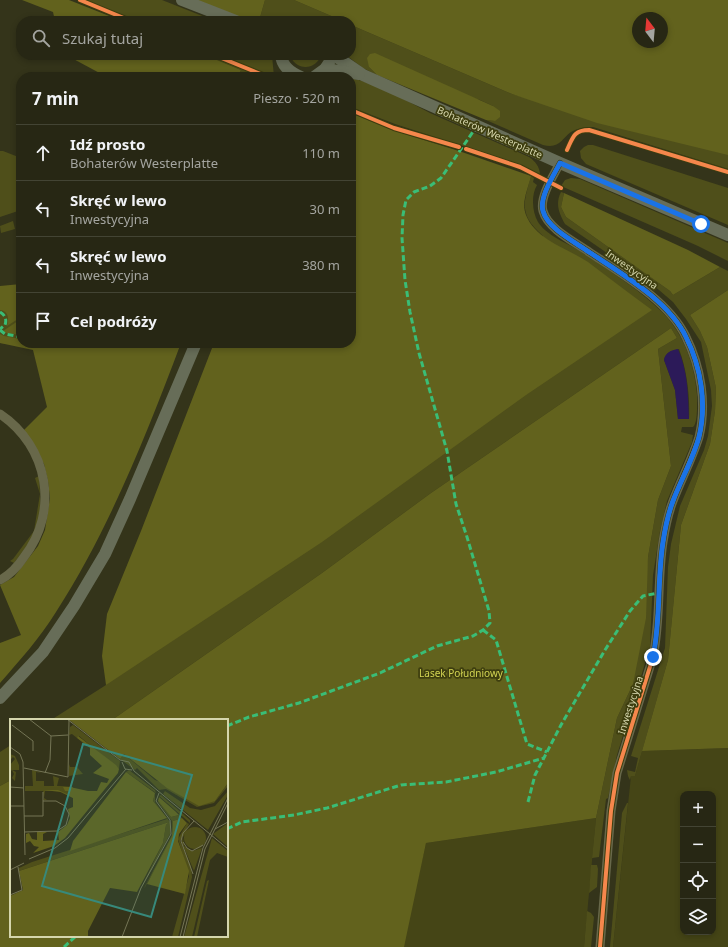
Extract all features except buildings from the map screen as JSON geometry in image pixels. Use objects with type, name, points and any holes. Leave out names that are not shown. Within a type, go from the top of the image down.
[{"type":"main road","points":[[182,0],[223,16]]},
{"type":"main road","points":[[281,60],[286,72]]},
{"type":"main road","points":[[321,72],[325,69],[331,60]]},
{"type":"main road","name":"Bohaterów Westerplatte","points":[[340,60],[363,75],[560,163],[728,235]]},
{"type":"main road","name":"Bohaterów Westerplatte","points":[[325,69],[344,72]]},
{"type":"main road","name":"Bohaterów Westerplatte","points":[[356,74],[363,75]]},
{"type":"main road","points":[[0,698],[43,652],[74,606],[105,554],[130,500],[194,348]]},
{"type":"street","name":"Inwestycyjna","points":[[560,163],[545,192],[542,204],[543,212],[550,223],[564,236],[653,296],[672,315],[686,335],[695,357],[701,384],[702,399],[699,436],[691,459],[672,502],[663,542],[660,569],[657,638],[653,657],[617,773],[612,811],[600,947]]},
{"type":"street","points":[[0,414],[11,422],[29,442],[37,458],[45,487],[45,504],[41,529],[31,548],[20,563],[6,577],[0,580]]},
{"type":"shaded area","points":[[82,0],[162,0],[202,16],[122,16]]},
{"type":"shaded area","points":[[265,0],[294,0],[331,16],[260,16]]},
{"type":"shaded area","points":[[356,27],[512,94],[728,152],[728,169],[593,127],[582,128],[571,132],[560,143],[553,146],[543,145],[486,120],[495,121],[493,106],[480,100],[369,67],[377,75],[363,68],[353,60],[356,60]]},
{"type":"shaded area","points":[[217,60],[222,60],[234,65],[236,61],[233,60],[272,60],[274,72],[240,72],[241,70]]},
{"type":"shaded area","points":[[293,60],[318,60],[315,64],[306,67],[296,64]]},
{"type":"shaded area","points":[[356,80],[382,88],[430,113],[529,157],[537,164],[540,175],[522,165],[395,124],[356,109]]},
{"type":"shaded area","points":[[588,145],[593,145],[728,188],[728,225],[586,164],[581,158],[580,151]]},
{"type":"shaded area","points":[[0,151],[3,151],[16,156],[16,212],[0,217]]},
{"type":"shaded area","points":[[531,176],[534,178],[533,182],[537,185],[533,198],[534,213],[542,227],[634,288],[663,313],[677,331],[687,351],[696,384],[697,412],[695,425],[693,427],[682,427],[681,432],[693,435],[692,442],[667,501],[660,531],[653,575],[650,647],[617,755],[608,798],[606,799],[599,857],[592,858],[596,818],[617,718],[633,684],[648,557],[658,500],[671,466],[658,349],[677,338],[671,328],[431,493],[322,573],[113,719],[53,719],[106,685],[543,236],[535,229],[527,215],[525,209],[526,194]],"holes":[[[679,349],[684,366],[689,401],[689,419],[678,419],[675,390],[664,360],[666,355],[669,352]]]},
{"type":"shaded area","points":[[571,178],[580,179],[728,243],[728,261],[698,246],[561,186],[565,180]]},
{"type":"shaded area","points":[[561,192],[564,193],[561,207],[566,217],[670,291],[673,295],[720,267],[728,271],[728,290],[690,315],[700,331],[707,347],[716,388],[715,411],[710,444],[681,525],[668,660],[635,776],[631,776],[630,780],[627,770],[635,772],[638,758],[631,756],[665,648],[668,567],[671,544],[680,506],[704,450],[708,436],[712,406],[711,390],[701,342],[686,319],[673,302],[652,284],[565,224],[558,208],[558,201]]},
{"type":"shaded area","points":[[13,221],[15,229],[1,233],[0,226]]},
{"type":"shaded area","points":[[0,286],[16,300],[16,343],[0,343]]},
{"type":"shaded area","points":[[678,349],[686,375],[689,419],[678,419],[675,390],[664,360],[669,352]]},
{"type":"shaded area","points":[[39,476],[40,494],[35,478]]},
{"type":"shaded area","points":[[40,494],[41,513],[34,537],[14,563],[10,561],[34,531]]},
{"type":"shaded area","points":[[10,746],[10,781],[0,786],[0,752]]},
{"type":"shaded area","points":[[728,748],[728,947],[613,947],[631,776],[635,776],[642,751]]},
{"type":"shaded area","points":[[627,803],[613,947],[610,947],[622,813]]},
{"type":"shaded area","points":[[596,818],[584,947],[402,947],[426,843]]},
{"type":"shaded area","points":[[591,865],[597,865],[597,887],[589,893]]},
{"type":"shaded area","points":[[587,911],[594,917],[591,947],[584,947]]},
{"type":"green space","points":[[22,0],[69,0],[109,16],[54,16],[53,12]]},
{"type":"green space","points":[[192,0],[265,0],[260,16],[234,16]]},
{"type":"green space","points":[[294,0],[728,0],[728,155],[597,123],[512,94],[356,27],[356,16],[331,16]]},
{"type":"green space","points":[[375,53],[493,106],[500,111],[500,117],[495,121],[486,120],[377,75],[369,67],[367,58],[370,54]]},
{"type":"green space","points":[[75,60],[217,60],[241,70],[240,72],[98,72]]},
{"type":"green space","points":[[356,115],[392,130],[531,176],[524,205],[526,215],[537,231],[553,243],[588,262],[652,310],[526,395],[322,542],[106,685],[102,656],[107,614],[212,348],[356,348]]},
{"type":"green space","points":[[564,193],[688,250],[720,267],[673,295],[670,291],[566,217],[561,207]]},
{"type":"green space","points":[[16,284],[16,320],[7,326],[8,316],[5,312],[0,310],[0,286]]},
{"type":"green space","points":[[728,290],[728,748],[642,751],[668,660],[681,525],[710,444],[715,411],[716,388],[707,347],[700,331],[690,315]]},
{"type":"green space","points":[[16,322],[16,334],[3,331]]},
{"type":"green space","name":"Lasek Południowy","points":[[671,328],[677,338],[658,349],[671,466],[658,500],[648,557],[646,618],[633,684],[617,718],[596,818],[426,843],[404,947],[0,947],[0,786],[10,781],[10,937],[228,937],[228,719],[113,719],[322,573],[431,493]]},
{"type":"green space","points":[[0,334],[16,338],[16,346],[0,343]]},
{"type":"green space","points":[[24,348],[179,348],[126,480],[93,548],[50,622],[30,649],[0,683],[0,643],[21,635],[0,585],[14,577],[38,546],[45,530],[50,498],[44,464],[24,430],[47,407],[33,350]]},
{"type":"marked path","points":[[228,726],[249,717],[299,703],[380,673],[437,646],[473,636],[483,630],[490,623],[489,611],[456,504],[447,451],[419,353],[405,280],[402,238],[403,215],[406,200],[414,192],[430,186],[441,178],[477,126]]},
{"type":"marked path","points":[[0,312],[6,319],[5,325],[0,329]]},
{"type":"marked path","points":[[0,330],[5,334],[16,336]]},
{"type":"marked path","points":[[528,802],[535,775],[561,725],[605,650],[630,611],[643,596],[658,593]]},
{"type":"marked path","points":[[483,630],[496,640],[527,744],[547,752]]},
{"type":"marked path","points":[[228,829],[242,822],[294,815],[327,808],[401,785],[446,782],[496,772],[544,758]]},
{"type":"marked path","points":[[64,947],[75,937]]},
{"type":"cycle path","points":[[80,0],[119,16]]},
{"type":"cycle path","points":[[226,60],[256,72]]},
{"type":"cycle path","points":[[356,112],[394,128],[459,147]]},
{"type":"cycle path","points":[[567,150],[577,133],[580,131],[589,130],[728,172]]},
{"type":"cycle path","points":[[466,149],[520,167],[561,188]]},
{"type":"cycle path","points":[[560,163],[543,199],[542,205],[546,218],[556,229],[644,289],[668,312],[678,324],[691,349],[699,373],[702,399],[699,437],[668,516],[661,556],[657,628],[653,657],[617,773],[611,811],[600,947]]},
{"type":"route","points":[[653,657],[657,638],[658,593],[663,542],[672,502],[691,459],[699,436],[702,399],[701,384],[695,357],[686,335],[672,315],[653,296],[564,236],[550,223],[543,212],[542,204],[545,192],[560,163],[701,224]]}]
